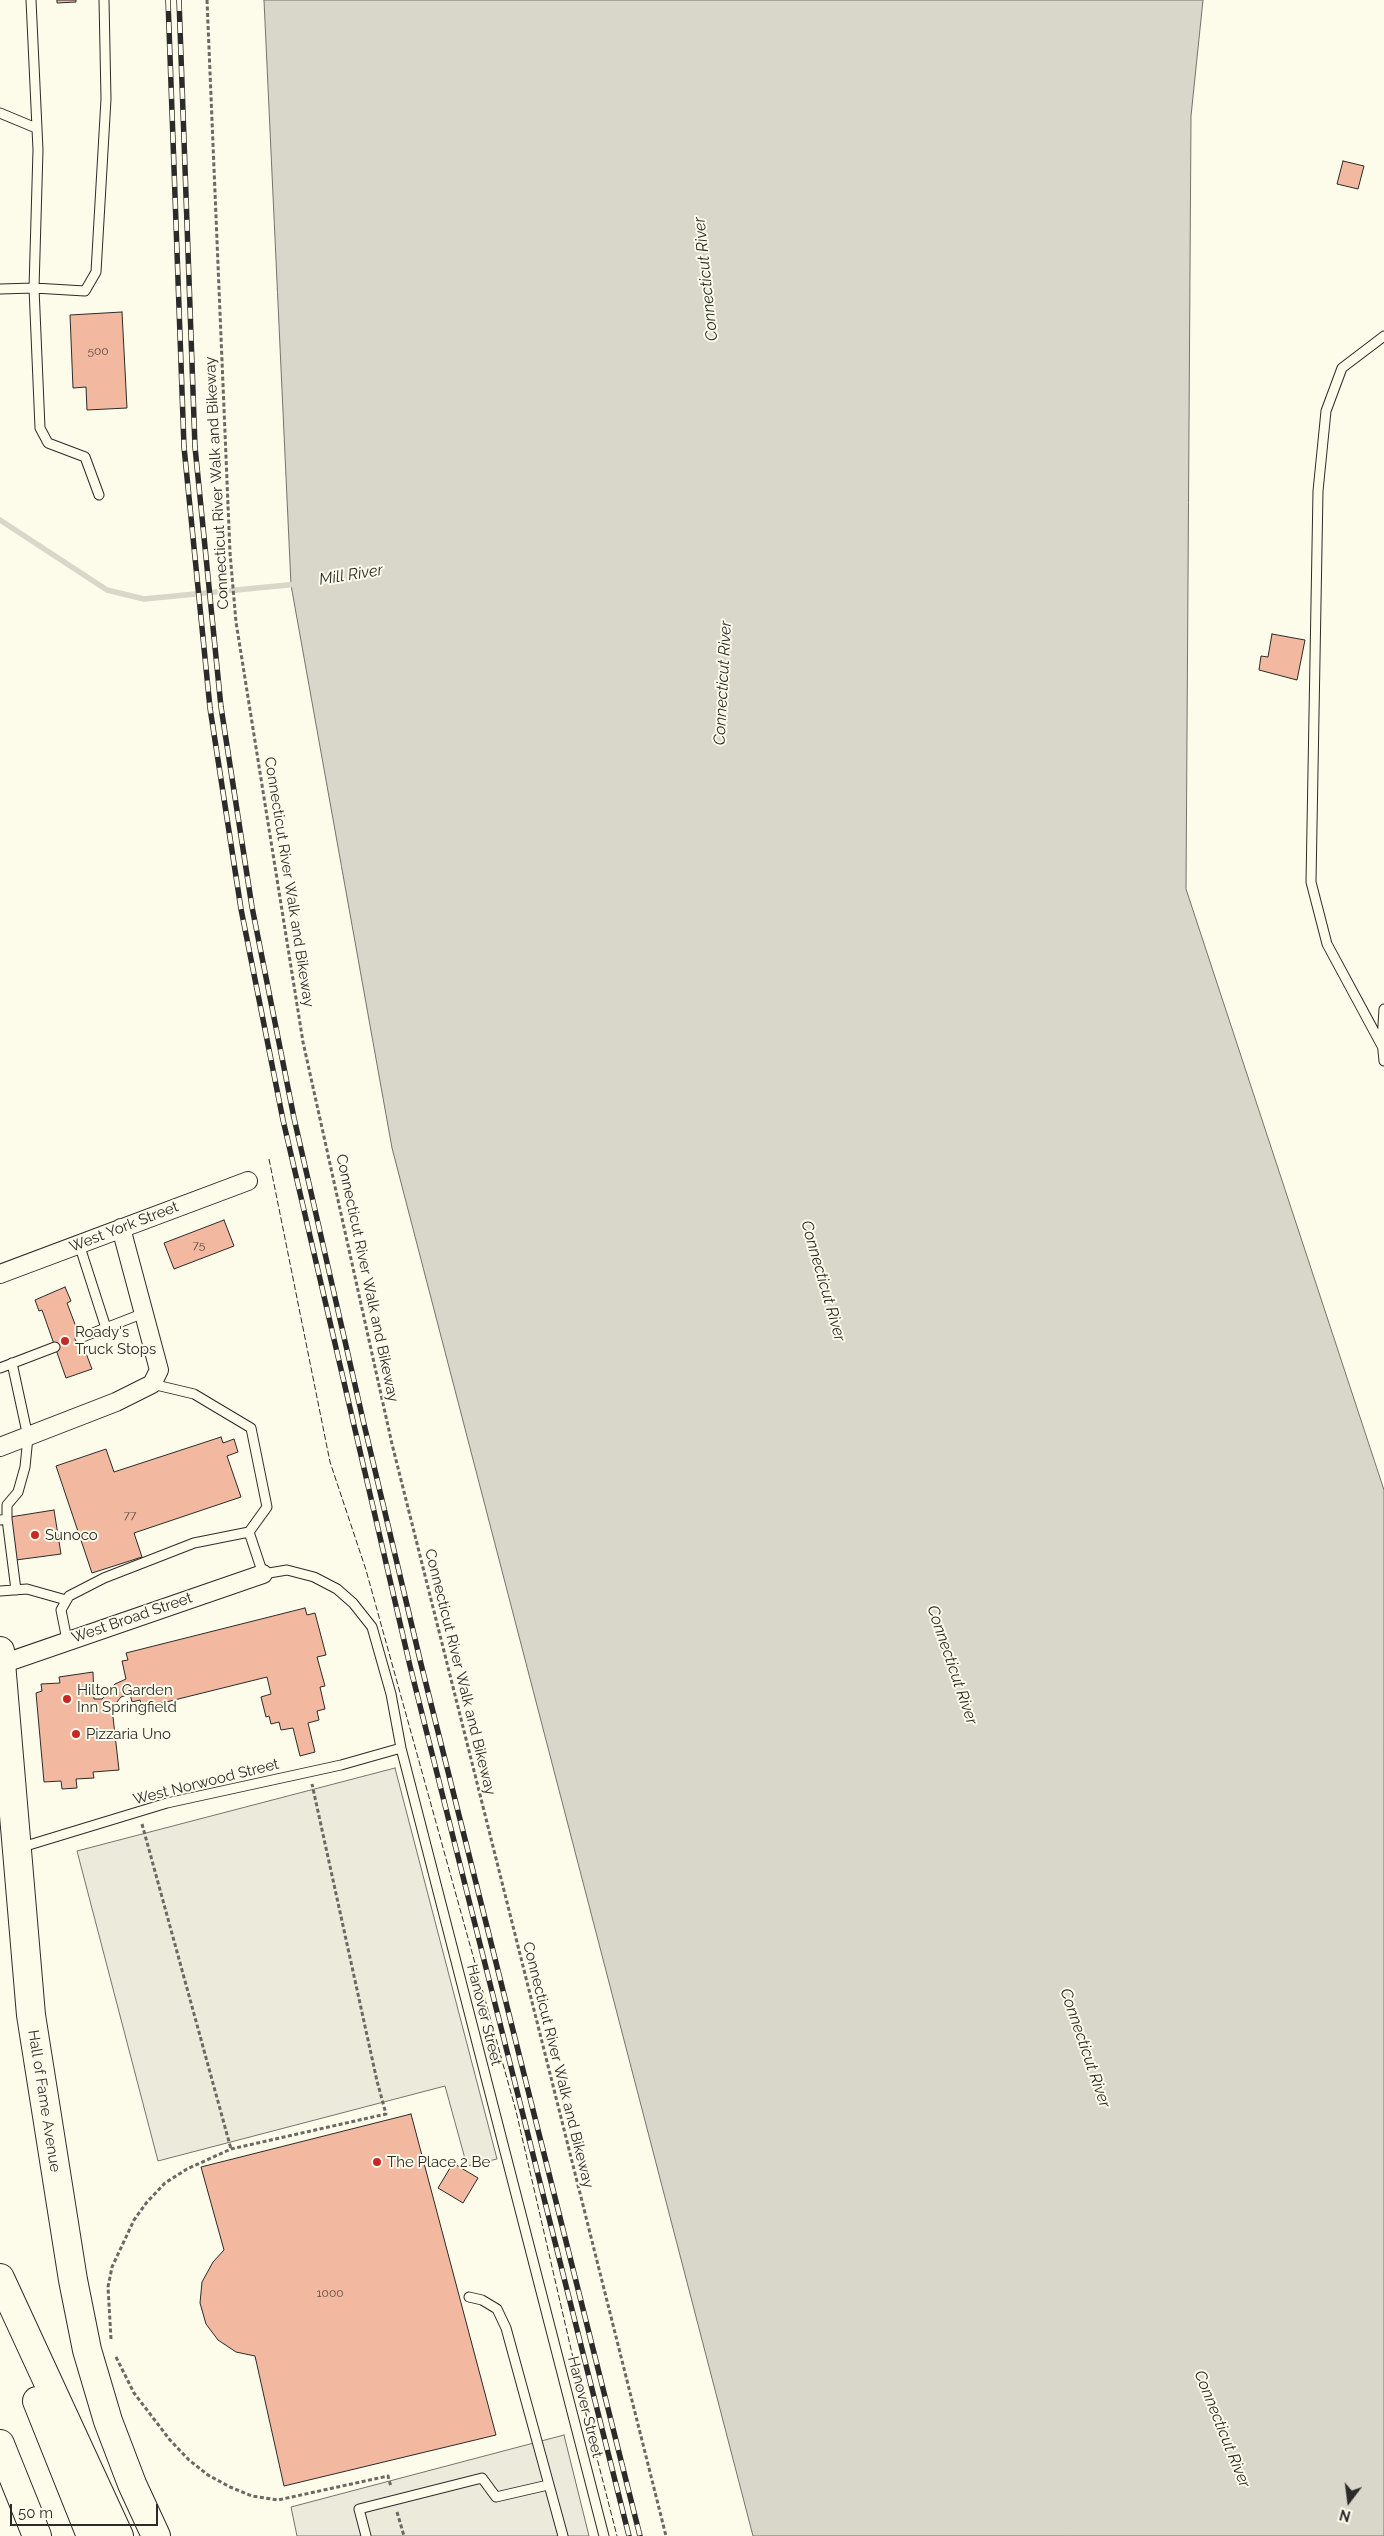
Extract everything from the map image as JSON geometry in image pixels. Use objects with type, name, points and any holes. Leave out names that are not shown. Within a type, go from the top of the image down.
[{"type":"main road","name":"Hall of Fame Avenue","points":[[1,1658],[34,2032],[79,2314],[108,2421],[132,2484],[156,2536]]},
{"type":"main road","points":[[0,2278],[119,2536]]},
{"type":"main road","points":[[0,2292],[34,2394],[91,2536]]},
{"type":"main road","points":[[0,2444],[37,2536]]},
{"type":"street","name":"West York Street","points":[[0,1274],[248,1181]]},
{"type":"street","points":[[0,1447],[116,1402],[152,1384],[159,1370],[121,1228]]},
{"type":"street","name":"West Broad Street","points":[[1,1658],[67,1640],[263,1574]]},
{"type":"lane","points":[[31,0],[36,128],[34,288],[40,428],[48,443],[85,457],[100,495]]},
{"type":"lane","points":[[0,289],[34,288],[85,291],[96,272],[106,99],[104,0]]},
{"type":"lane","points":[[0,113],[36,128]]},
{"type":"lane","points":[[1383,1046],[1328,944],[1311,882],[1318,492],[1326,411],[1342,368],[1384,336]]},
{"type":"lane","points":[[1384,1009],[1384,1061]]},
{"type":"lane","points":[[79,1244],[106,1328]]},
{"type":"lane","points":[[80,1338],[144,1313]]},
{"type":"lane","points":[[0,1368],[55,1347]]},
{"type":"lane","points":[[12,1363],[28,1437],[25,1466],[18,1492],[7,1505],[4,1520],[16,1590]]},
{"type":"lane","points":[[67,1640],[61,1610],[69,1596],[104,1578],[194,1543],[249,1532],[267,1507],[251,1428],[194,1394],[152,1384]]},
{"type":"lane","points":[[249,1532],[263,1574]]},
{"type":"lane","name":"Hanover Street","points":[[263,1574],[287,1570],[314,1577],[337,1589],[354,1603],[372,1627],[391,1694],[401,1748],[604,2536]]},
{"type":"lane","points":[[0,1591],[27,1589],[66,1600]]},
{"type":"lane","name":"West Norwood Street","points":[[18,1848],[139,1812],[401,1748]]},
{"type":"lane","points":[[469,2297],[482,2300],[497,2309],[506,2328],[563,2536]]},
{"type":"lane","points":[[366,2536],[359,2509],[482,2478],[496,2497],[548,2485]]},
{"type":"path","name":"Connecticut River Walk and Bikeway","points":[[207,0],[230,553],[236,622],[303,1042],[392,1444],[666,2536]]},
{"type":"path","points":[[111,2344],[108,2287],[112,2268],[134,2220],[147,2202],[165,2183],[187,2169],[231,2149],[386,2114],[377,2081],[309,1771]]},
{"type":"path","points":[[139,1812],[231,2149]]},
{"type":"path","points":[[114,2352],[134,2393],[170,2440],[202,2470],[230,2487],[252,2496],[278,2500],[388,2476],[404,2536]]},
{"type":"shaded area","points":[[395,1768],[497,2159],[467,2166],[445,2086],[158,2161],[77,1851]]},
{"type":"shaded area","points":[[564,2435],[589,2536],[297,2536],[291,2507]]},
{"type":"water","name":"Connecticut River","points":[[264,0],[1203,0],[1191,116],[1186,889],[1384,1490],[1384,2536],[753,2536],[392,1148],[291,585]]},
{"type":"building","points":[[57,0],[76,0],[76,2],[57,3]]},
{"type":"building","points":[[1343,161],[1364,166],[1358,189],[1337,184]]},
{"type":"building","points":[[122,312],[127,408],[87,410],[86,387],[73,388],[70,315]]},
{"type":"building","points":[[1272,634],[1305,640],[1297,680],[1259,670],[1261,656],[1268,657]]},
{"type":"building","points":[[224,1220],[234,1246],[174,1269],[164,1243]]},
{"type":"building","points":[[65,1287],[71,1301],[67,1303],[92,1369],[66,1378],[42,1310],[39,1311],[35,1300]]},
{"type":"building","points":[[221,1437],[223,1443],[234,1439],[238,1452],[227,1456],[241,1497],[134,1533],[142,1557],[92,1573],[56,1466],[106,1449],[114,1472]]},
{"type":"building","points":[[54,1510],[61,1554],[16,1560],[10,1517]]},
{"type":"building","name":"Hilton Garden Inn Springfield","points":[[305,1608],[307,1615],[315,1613],[326,1655],[317,1657],[325,1686],[320,1687],[325,1709],[317,1711],[319,1720],[308,1723],[315,1752],[300,1756],[293,1728],[281,1730],[279,1722],[271,1724],[269,1716],[266,1717],[261,1697],[271,1694],[267,1677],[142,1708],[140,1700],[132,1702],[130,1694],[121,1697],[112,1708],[119,1770],[93,1772],[94,1778],[76,1779],[77,1788],[62,1789],[61,1781],[44,1782],[36,1693],[42,1691],[41,1684],[60,1683],[59,1677],[93,1672],[94,1699],[102,1699],[115,1684],[126,1679],[122,1661],[128,1660],[126,1653]]},
{"type":"building","points":[[411,2114],[496,2435],[284,2486],[255,2356],[236,2352],[218,2340],[206,2324],[200,2303],[202,2282],[213,2262],[224,2250],[201,2167]]},
{"type":"building","points":[[453,2163],[478,2178],[463,2203],[438,2188]]},
{"type":"waterway","name":"Mill River","points":[[0,520],[107,590],[144,599],[298,584]]},
{"type":"railway","points":[[168,0],[184,447],[210,708],[241,909],[283,1120],[410,1666],[629,2536]]},
{"type":"railway","points":[[179,0],[195,447],[221,707],[252,907],[294,1118],[421,1664],[640,2536]]},
{"type":"fence","points":[[269,1159],[330,1462],[366,1570],[516,2111],[589,2427],[617,2536]]},
{"type":"place","name":"Roady's Truck Stops","points":[[65,1341]]},
{"type":"place","name":"Sunoco","points":[[35,1535]]},
{"type":"place","name":"Hilton Garden Inn Springfield","points":[[67,1699]]},
{"type":"place","name":"Pizzaria Uno","points":[[76,1734]]},
{"type":"place","name":"The Place 2 Be","points":[[377,2162]]}]
